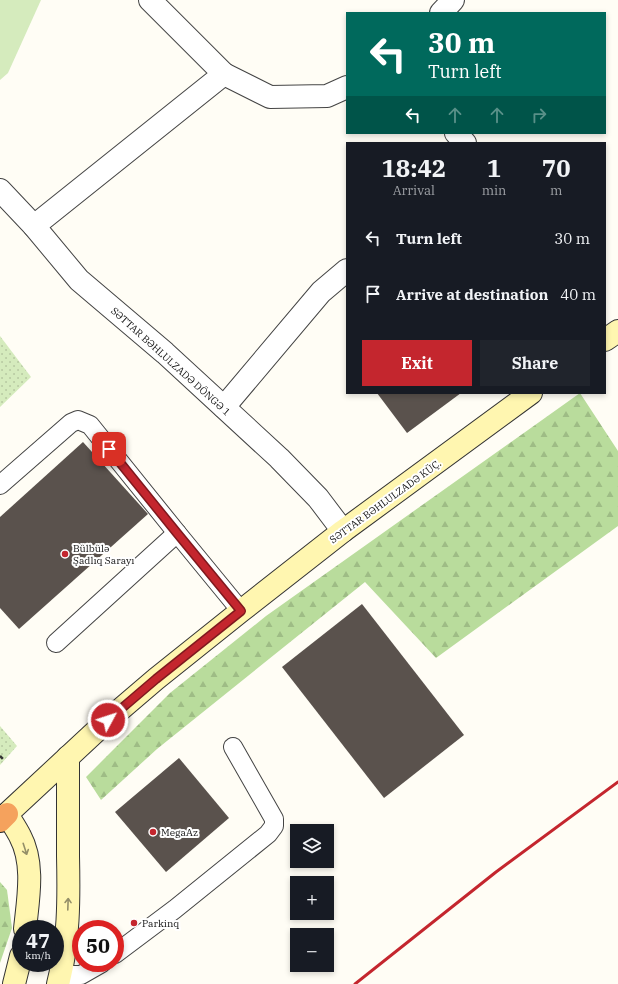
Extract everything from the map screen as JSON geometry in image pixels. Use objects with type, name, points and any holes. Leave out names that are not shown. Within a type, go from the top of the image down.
[{"type":"main road","points":[[606,339],[618,331]]},
{"type":"main road","name":"SƏTTAR BƏHLULZADƏ KÜÇ.","points":[[3,818],[108,720],[241,611],[343,531],[530,394]]},
{"type":"main road","points":[[59,979],[68,927],[68,757]]},
{"type":"main road","points":[[3,818],[20,837],[27,854],[29,871],[29,897],[26,920]]},
{"type":"main road","points":[[14,984],[17,972]]},
{"type":"street","points":[[150,0],[224,74],[270,97],[327,96],[346,87]]},
{"type":"street","points":[[442,12],[453,0]]},
{"type":"street","points":[[34,226],[224,74]]},
{"type":"street","points":[[457,134],[465,142]]},
{"type":"street","name":"SƏTTAR BƏHLULZADƏ DÖNGƏ 1","points":[[0,190],[34,226],[79,280],[165,353],[280,458],[318,498],[343,531]]},
{"type":"street","points":[[224,407],[322,292],[346,271]]},
{"type":"lane","points":[[0,485],[71,423],[78,420],[90,424],[241,611]]},
{"type":"lane","points":[[56,643],[177,533]]},
{"type":"lane","points":[[124,947],[181,904],[268,834],[274,826],[274,819],[233,747]]},
{"type":"lane","points":[[59,979],[81,975],[86,972]]},
{"type":"path","points":[[0,756],[4,760]]},
{"type":"green space","points":[[0,0],[41,0],[8,73],[0,80]]},
{"type":"green space","points":[[0,336],[31,377],[0,407]]},
{"type":"green space","points":[[579,394],[581,394],[618,451],[618,526],[436,658],[365,582],[157,749],[101,800],[86,777],[170,693],[266,616]]},
{"type":"green space","points":[[0,726],[17,746],[0,765]]},
{"type":"green space","points":[[0,882],[7,890],[12,928],[0,963]]},
{"type":"building","points":[[378,394],[460,394],[407,433]]},
{"type":"building","points":[[83,442],[148,514],[19,629],[0,608],[0,517]]},
{"type":"building","points":[[362,604],[464,735],[384,798],[282,667]]},
{"type":"building","points":[[179,758],[229,818],[166,872],[115,812]]},
{"type":"railway","points":[[355,984],[496,872],[618,782]]},
{"type":"place","name":"Bülbülə Şadlıq Sarayı","points":[[65,554]]},
{"type":"place","name":"MegaAz","points":[[153,832]]},
{"type":"place","name":"Parkinq","points":[[134,923]]},
{"type":"route","points":[[108,720],[156,679],[241,611],[109,449]]}]
